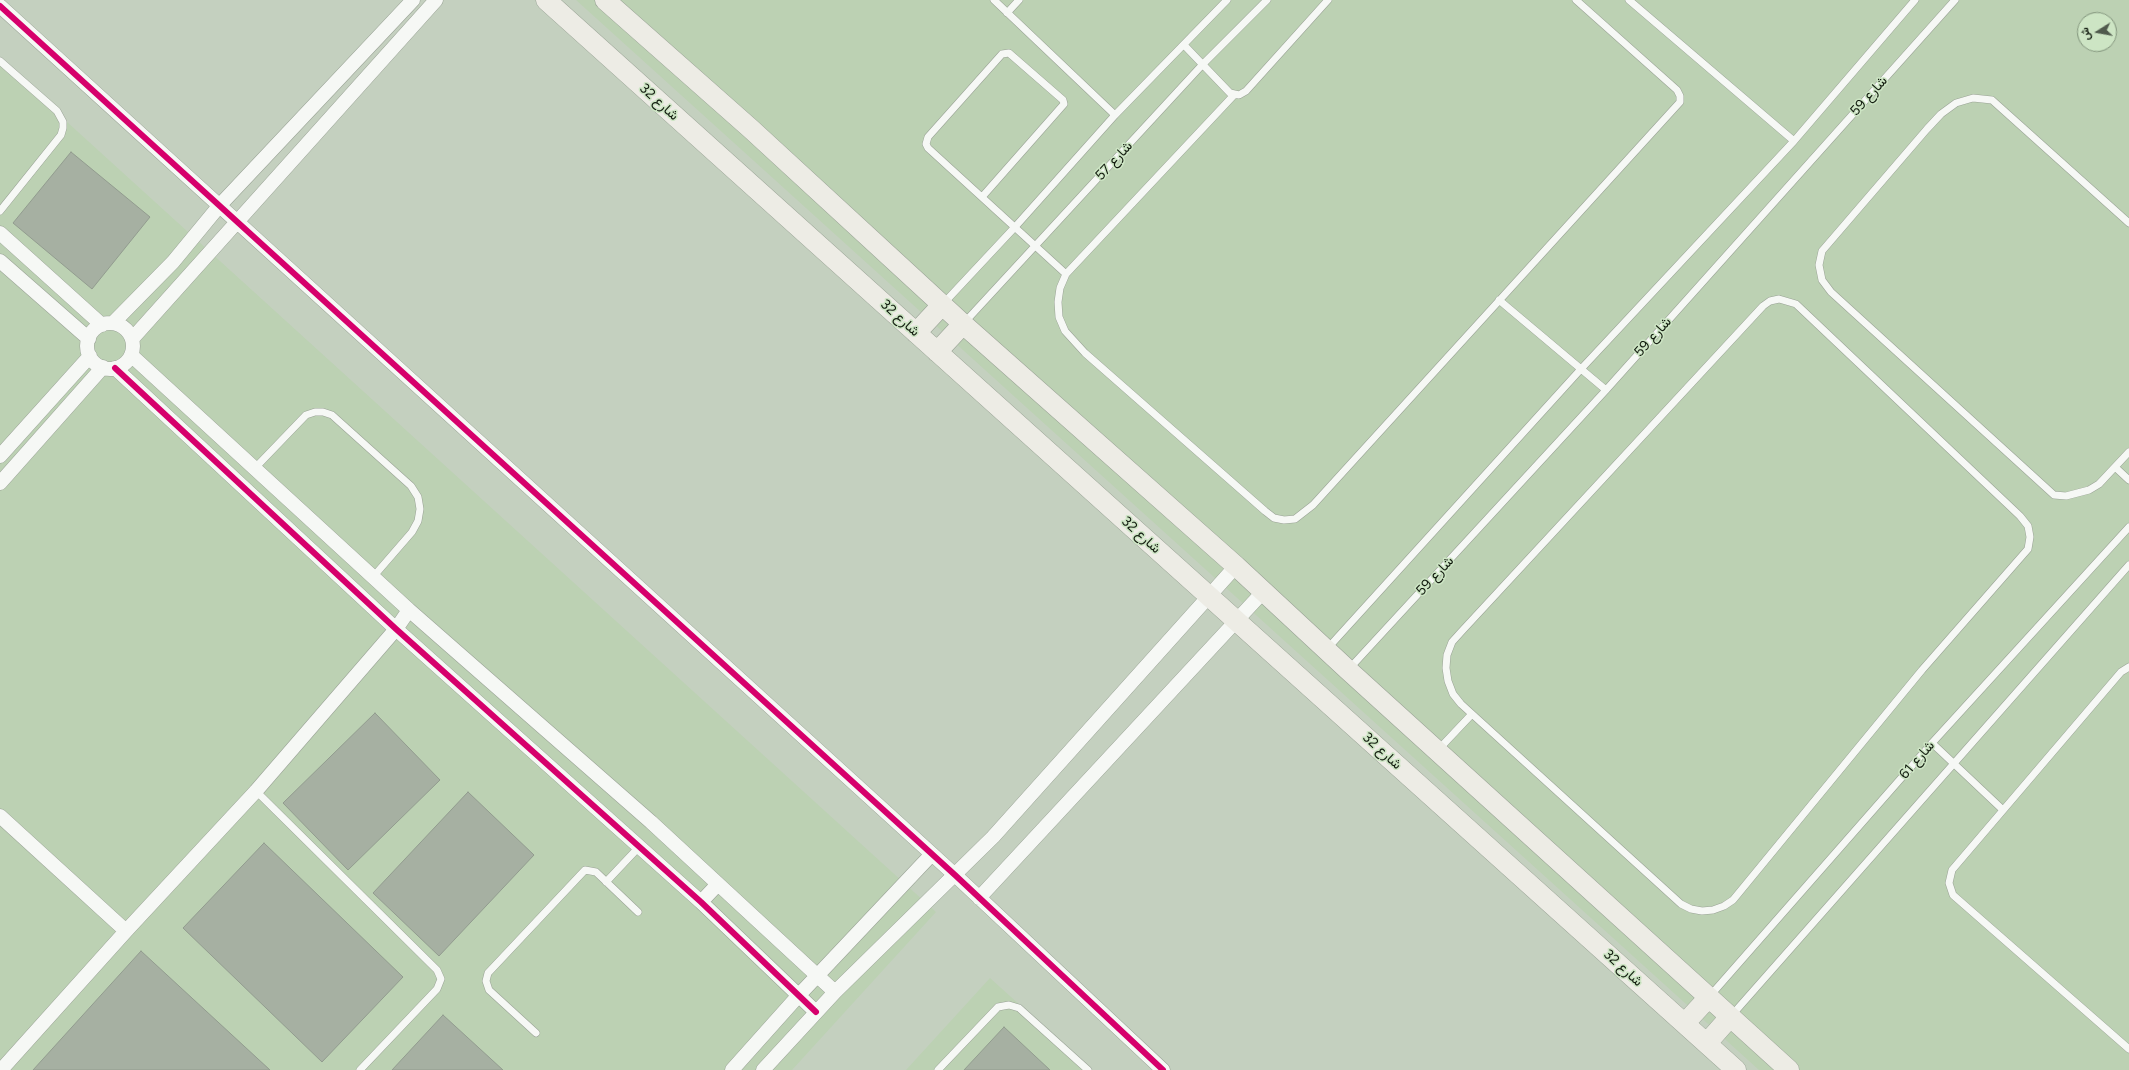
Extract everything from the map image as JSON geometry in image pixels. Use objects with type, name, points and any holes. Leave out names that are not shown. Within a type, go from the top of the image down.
[{"type":"main road","name":"شارع 32","points":[[546,0],[1736,1070]]},
{"type":"main road","points":[[604,0],[751,129],[963,324],[1236,566],[1326,650],[1788,1070]]},
{"type":"main road","points":[[916,333],[942,305]]},
{"type":"main road","points":[[937,352],[963,324]]},
{"type":"main road","points":[[1685,1023],[1709,997]]},
{"type":"main road","points":[[1707,1043],[1730,1017]]},
{"type":"street","points":[[413,0],[220,205],[173,262],[108,324],[94,330],[89,339],[90,356],[95,363],[109,368],[396,629],[701,902],[816,1012]]},
{"type":"street","points":[[132,339],[436,0]]},
{"type":"street","points":[[0,6],[955,875],[1163,1070]]},
{"type":"street","points":[[0,233],[108,324],[121,326],[128,331],[132,339],[131,355],[122,366],[109,368],[0,483]]},
{"type":"street","points":[[0,261],[89,339]]},
{"type":"street","points":[[131,355],[409,610],[651,822],[835,992]]},
{"type":"street","points":[[0,456],[90,356]]},
{"type":"street","points":[[763,1070],[835,992],[993,837],[1236,566]]},
{"type":"street","points":[[979,898],[1263,592]]},
{"type":"street","points":[[1,1070],[126,931],[256,792],[396,629],[409,610]]},
{"type":"street","points":[[0,816],[126,931]]},
{"type":"street","points":[[732,1070],[817,975],[932,854]]},
{"type":"street","points":[[701,902],[718,884]]},
{"type":"lane","points":[[994,0],[1115,115]]},
{"type":"lane","points":[[1007,13],[1019,0]]},
{"type":"lane","name":"شارع 57","points":[[942,305],[1015,227],[1115,115],[1227,0]]},
{"type":"lane","name":"شارع 57","points":[[963,324],[1203,64],[1267,0]]},
{"type":"lane","points":[[1184,45],[1234,95],[1239,96],[1246,91],[1328,0]]},
{"type":"lane","points":[[1234,95],[1066,274],[1060,288],[1058,302],[1060,317],[1065,331],[1074,343],[1265,511],[1274,518],[1284,520],[1295,519],[1313,505],[1680,102],[1680,96],[1677,90],[1576,0]]},
{"type":"lane","points":[[1629,0],[1794,141]]},
{"type":"lane","name":"شارع 59","points":[[1326,650],[1581,369],[1794,141],[1915,0]]},
{"type":"lane","name":"شارع 59","points":[[1348,670],[1606,390],[1955,0]]},
{"type":"lane","points":[[982,197],[1064,104],[1051,89],[1012,54],[1007,52],[1002,54],[926,141],[928,148],[1066,274]]},
{"type":"lane","points":[[0,61],[57,111],[63,122],[63,128],[61,135],[0,211]]},
{"type":"lane","points":[[2129,223],[1992,100],[1974,98],[1956,103],[1927,129],[1822,251],[1819,265],[1822,280],[1830,292],[2054,495],[2066,496],[2089,490],[2099,484],[2129,452]]},
{"type":"lane","points":[[1779,298],[1796,304],[2020,516],[2028,526],[2030,537],[2028,549],[1922,670],[1733,900],[1724,906],[1713,910],[1702,912],[1681,904],[1472,714],[1453,694],[1448,681],[1446,668],[1452,642],[1741,329],[1770,301],[1779,298]]},
{"type":"lane","points":[[1499,300],[1606,390]]},
{"type":"lane","points":[[255,468],[306,415],[315,412],[323,412],[332,415],[411,486],[418,497],[420,509],[418,521],[412,532],[373,576]]},
{"type":"lane","points":[[2115,467],[2129,480]]},
{"type":"lane","name":"شارع 61","points":[[1709,997],[1932,743],[2129,527]]},
{"type":"lane","points":[[1730,1017],[2129,565]]},
{"type":"lane","points":[[2129,667],[2116,678],[1952,870],[1949,876],[1950,889],[1958,899],[2129,1049]]},
{"type":"lane","points":[[1437,751],[1472,714]]},
{"type":"lane","points":[[1932,743],[2003,810]]},
{"type":"lane","points":[[256,792],[437,970],[440,979],[438,989],[360,1070]]},
{"type":"lane","points":[[606,882],[639,847]]},
{"type":"lane","points":[[536,1033],[489,990],[486,981],[487,976],[582,872],[592,870],[638,912]]},
{"type":"lane","points":[[938,1070],[998,1007],[1009,1005],[1018,1008],[1088,1070]]},
{"type":"shaded area","points":[[576,0],[2129,0],[2129,1070],[1759,1070]]},
{"type":"shaded area","points":[[0,61],[936,912],[792,1070],[0,1070]]},
{"type":"shaded area","points":[[990,978],[1092,1070],[906,1070]]},
{"type":"building","points":[[71,152],[150,217],[92,289],[13,223]]},
{"type":"building","points":[[375,713],[440,780],[348,870],[283,803]]},
{"type":"building","points":[[468,792],[534,855],[439,956],[373,893]]},
{"type":"building","points":[[264,843],[403,977],[322,1062],[183,928]]},
{"type":"building","points":[[141,951],[270,1070],[33,1070]]},
{"type":"building","points":[[443,1015],[503,1070],[392,1070]]},
{"type":"building","points":[[1004,1027],[1050,1070],[964,1070]]},
{"type":"cycle path","points":[[0,6],[955,875],[1163,1070]]},
{"type":"cycle path","points":[[115,368],[396,629],[701,902],[816,1012]]}]
